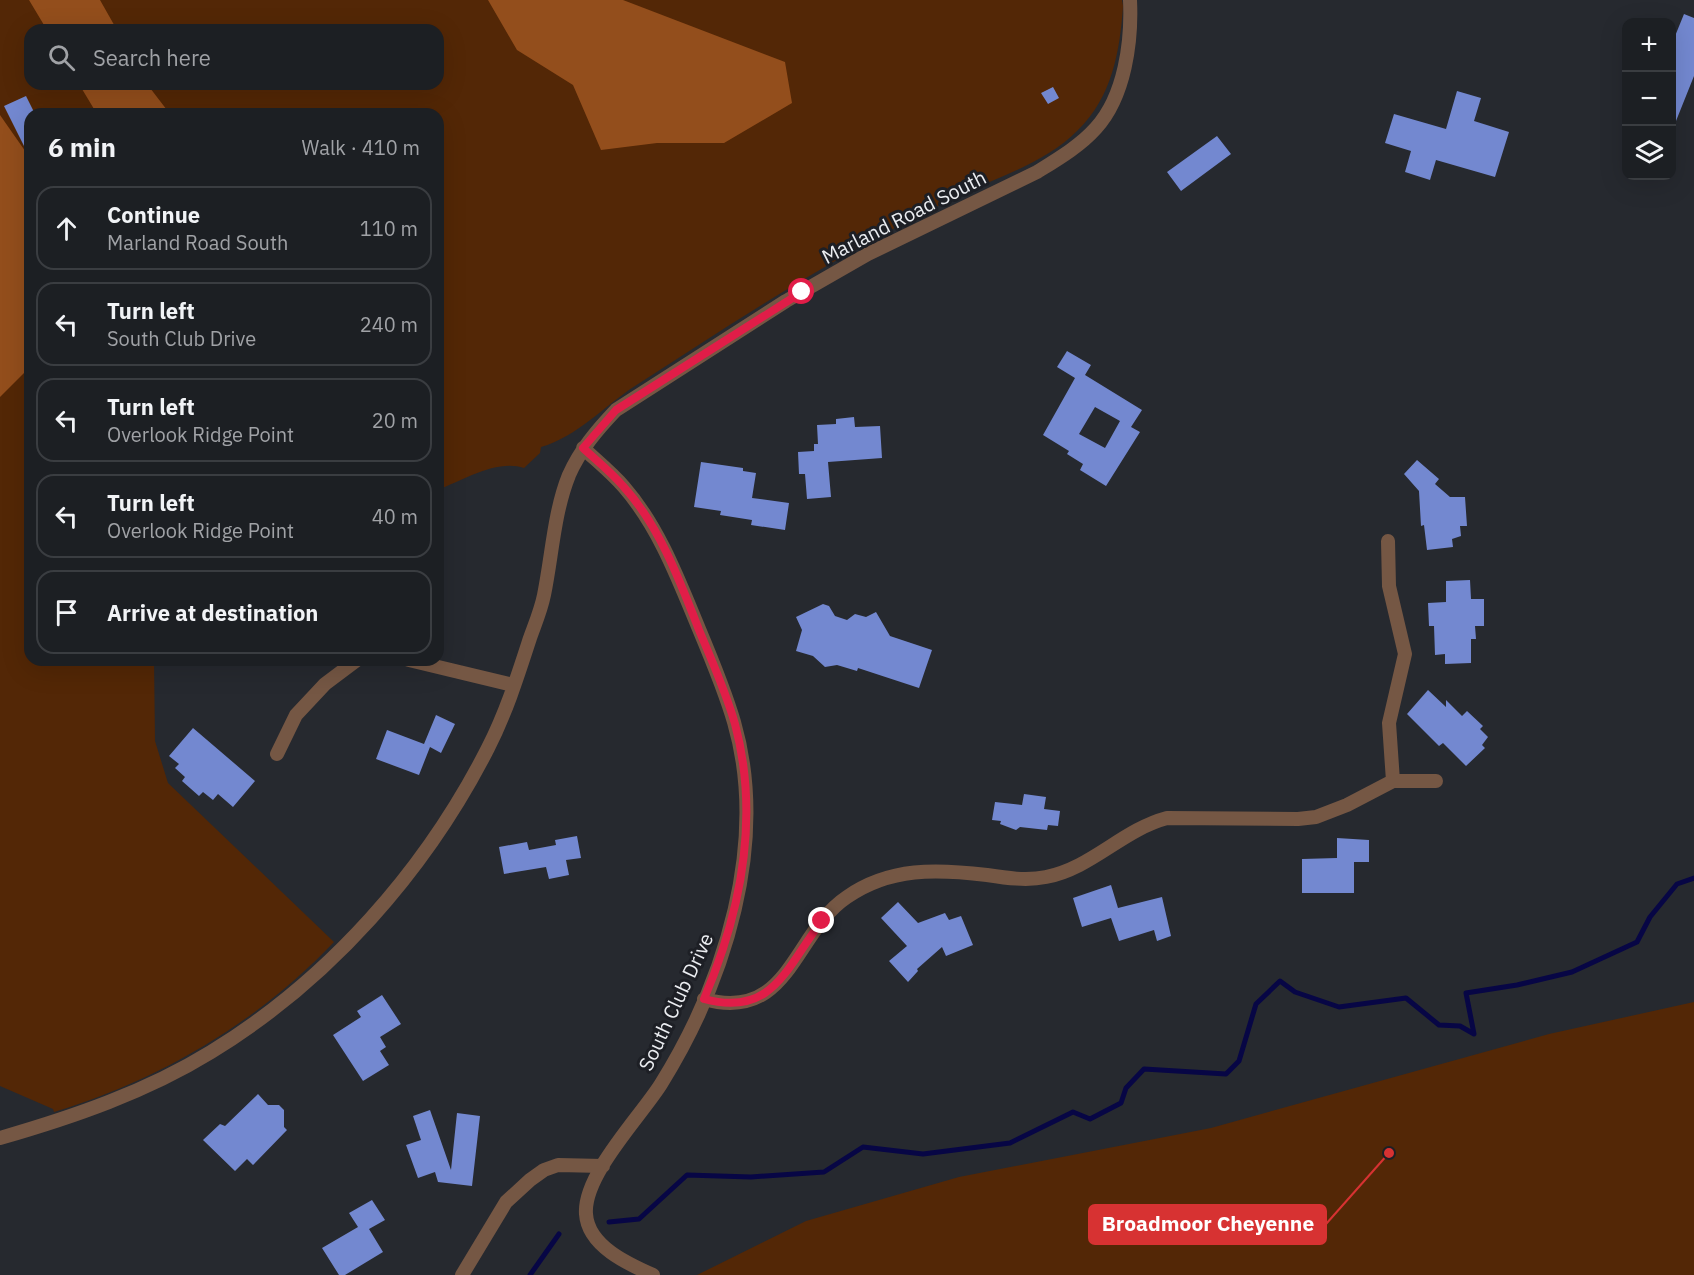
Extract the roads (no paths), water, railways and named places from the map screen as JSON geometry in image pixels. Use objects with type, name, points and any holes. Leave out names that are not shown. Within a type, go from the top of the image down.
[{"type":"street","name":"Marland Road South","points":[[0,1138],[98,1107],[148,1086],[199,1059],[262,1019],[331,961],[395,889],[437,835],[490,745],[544,598],[569,476],[583,448],[616,410],[786,301],[868,254],[1037,172],[1076,145],[1098,126],[1123,76],[1131,28],[1130,0]]},
{"type":"street","name":"South Club Drive","points":[[583,448],[624,486],[652,526],[687,599],[735,723],[744,776],[746,804],[739,896],[730,932],[704,999],[661,1084],[603,1166],[588,1201],[586,1214],[589,1226],[610,1252],[628,1264],[653,1275]]},
{"type":"street","points":[[1388,541],[1389,586],[1405,654],[1389,723],[1393,781]]},
{"type":"street","points":[[277,754],[296,715],[325,684],[349,666]]},
{"type":"street","points":[[434,666],[513,685]]},
{"type":"street","points":[[704,999],[725,1005],[742,1004],[759,995],[775,984],[796,963],[813,932],[833,908],[860,888],[896,874],[945,870],[1013,878],[1044,878],[1078,867],[1128,833],[1167,818],[1279,820],[1317,817],[1393,781],[1436,781]]},
{"type":"street","points":[[462,1275],[506,1202],[530,1180],[544,1170],[558,1165],[603,1166]]},
{"type":"waterway","points":[[609,1222],[639,1219],[687,1175],[751,1177],[824,1172],[863,1147],[923,1154],[1010,1143],[1073,1112],[1090,1119],[1121,1103],[1126,1088],[1144,1069],[1226,1074],[1239,1061],[1256,1004],[1280,981],[1295,992],[1339,1007],[1406,998],[1439,1025],[1460,1026],[1474,1034],[1466,993],[1517,985],[1572,972],[1637,942],[1650,917],[1677,884],[1694,878]]},
{"type":"waterway","points":[[530,1275],[559,1234]]},
{"type":"place","name":"Broadmoor Cheyenne","points":[[1389,1153]]}]
